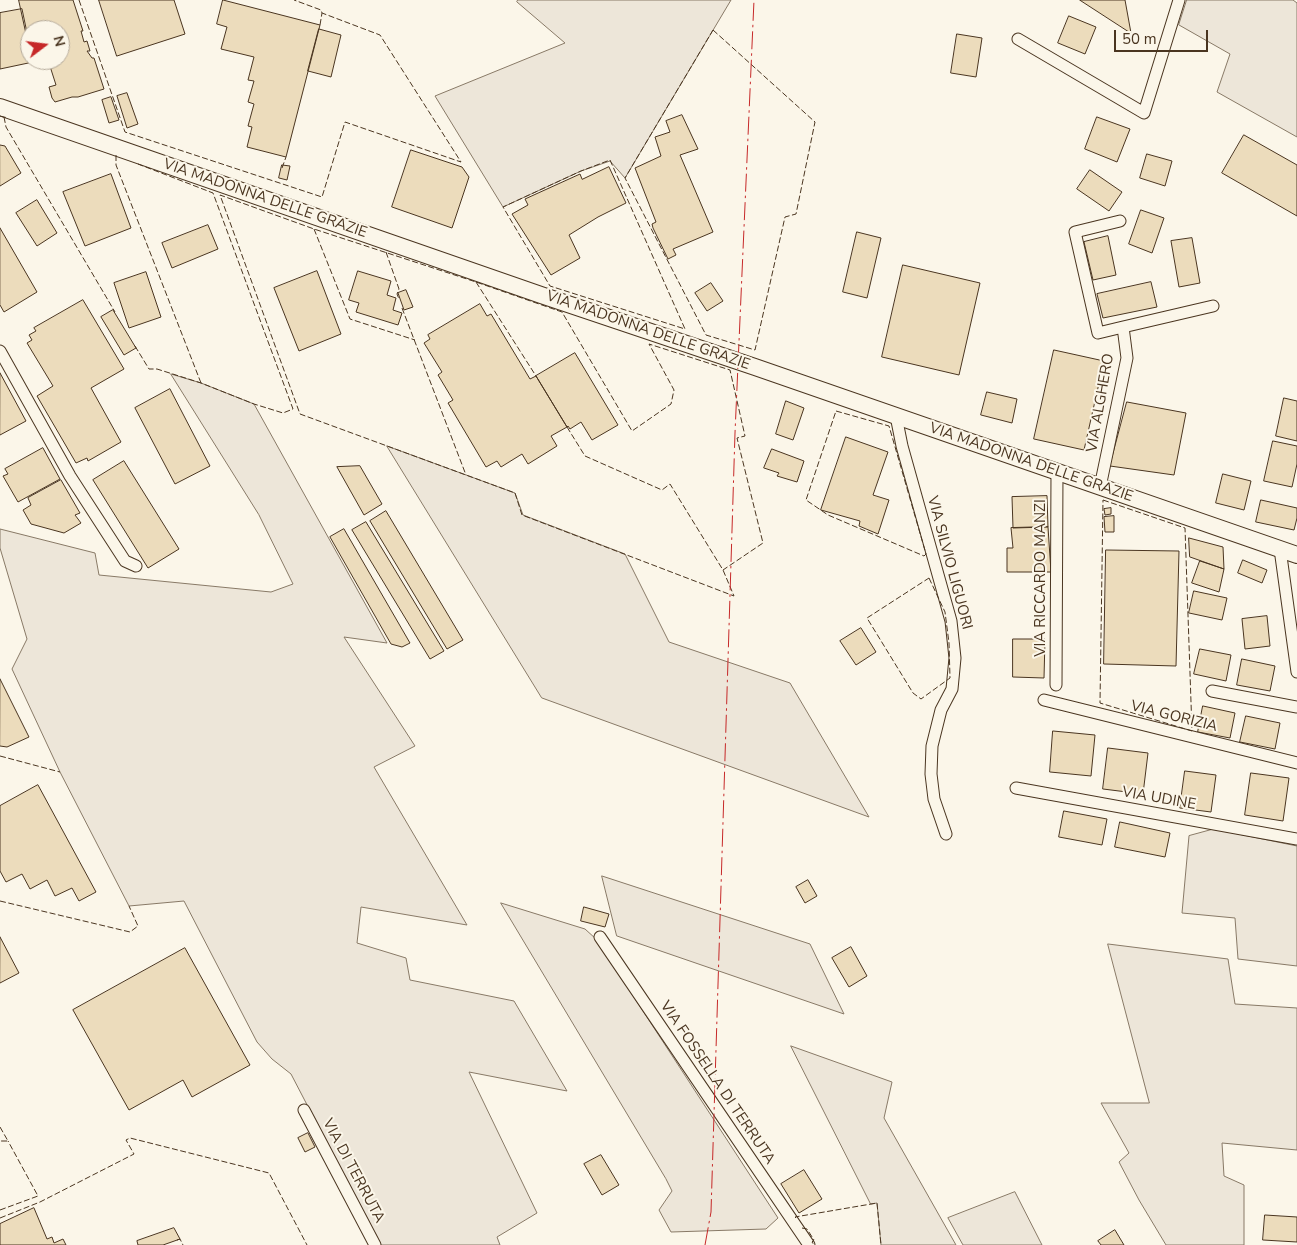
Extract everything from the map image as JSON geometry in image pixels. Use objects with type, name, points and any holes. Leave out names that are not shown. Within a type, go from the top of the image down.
[{"type":"street","points":[[1018,39],[1144,113],[1179,0]]},
{"type":"street","name":"VIA MADONNA DELLE GRAZIE","points":[[0,107],[1297,555]]},
{"type":"street","points":[[1120,221],[1075,232],[1098,333],[1213,306]]},
{"type":"street","name":"VIA ALGHERO","points":[[1100,487],[1127,358],[1123,327]]},
{"type":"street","points":[[0,351],[70,476],[125,561],[136,566]]},
{"type":"street","name":"VIA SILVIO LIGUORI","points":[[896,416],[902,446],[952,622],[955,658],[952,689],[941,710],[932,746],[931,774],[934,800],[946,834]]},
{"type":"street","name":"VIA RICCARDO MANZI","points":[[1056,685],[1057,472]]},
{"type":"street","points":[[1280,549],[1297,672]]},
{"type":"street","points":[[1212,691],[1297,707]]},
{"type":"street","name":"VIA GORIZIA","points":[[1044,700],[1297,763]]},
{"type":"street","name":"VIA UDINE","points":[[1016,788],[1297,839]]},
{"type":"street","name":"VIA FOSSELLA DI TERRUTA","points":[[600,938],[809,1245]]},
{"type":"street","name":"VIA DI TERRUTA","points":[[304,1110],[375,1245]]},
{"type":"shaded area","points":[[518,0],[731,0],[625,178],[610,161],[581,171],[503,207],[435,96],[565,43],[517,2]]},
{"type":"shaded area","points":[[1187,0],[1293,0],[1297,3],[1297,137],[1217,92],[1230,54],[1179,25]]},
{"type":"shaded area","points":[[171,374],[201,383],[254,404],[387,643],[344,637],[415,746],[374,767],[467,925],[361,907],[357,943],[406,958],[410,980],[514,1001],[567,1091],[469,1072],[537,1213],[497,1237],[500,1245],[380,1245],[291,1074],[272,1059],[257,1042],[184,901],[129,906],[60,772],[12,669],[27,639],[0,548],[0,529],[95,553],[99,575],[271,592],[293,584],[259,515]]},
{"type":"shaded area","points":[[387,446],[515,493],[523,515],[625,554],[669,642],[790,683],[869,817],[542,698]]},
{"type":"shaded area","points":[[1214,829],[1297,846],[1297,966],[1238,959],[1235,918],[1182,913],[1189,836]]},
{"type":"shaded area","points":[[602,876],[810,944],[844,1014],[617,936]]},
{"type":"shaded area","points":[[501,903],[585,929],[596,939],[778,1218],[766,1229],[671,1232],[659,1210],[672,1191],[666,1179]]},
{"type":"shaded area","points":[[1108,944],[1228,959],[1235,1004],[1297,1008],[1297,1150],[1222,1143],[1224,1176],[1244,1185],[1244,1245],[1166,1245],[1119,1162],[1129,1153],[1101,1103],[1149,1103]]},
{"type":"shaded area","points":[[791,1046],[892,1082],[884,1118],[956,1245],[881,1245],[877,1203],[871,1204]]},
{"type":"shaded area","points":[[1015,1192],[1042,1245],[963,1245],[948,1218]]},
{"type":"building","points":[[19,0],[73,0],[83,31],[81,31],[84,42],[87,41],[90,51],[87,51],[94,58],[104,89],[55,102],[49,87],[56,85],[51,70],[70,70],[70,20],[23,20]]},
{"type":"building","points":[[99,0],[174,0],[185,34],[117,56]]},
{"type":"building","points":[[223,0],[320,25],[286,157],[247,147],[252,127],[248,126],[254,104],[248,102],[254,81],[248,80],[254,57],[221,49],[227,27],[217,24]]},
{"type":"building","points":[[1080,0],[1125,0],[1131,33]]},
{"type":"building","points":[[22,9],[24,20],[20,20],[20,65],[0,69],[0,13]]},
{"type":"building","points":[[1069,16],[1096,27],[1085,54],[1058,43]]},
{"type":"building","points":[[319,29],[341,35],[331,77],[308,71]]},
{"type":"building","points":[[957,34],[982,38],[976,77],[951,73]]},
{"type":"building","points":[[127,93],[138,124],[127,128],[117,96]]},
{"type":"building","points":[[111,97],[119,120],[109,123],[102,100]]},
{"type":"building","points":[[682,115],[698,149],[680,155],[713,232],[673,249],[676,255],[668,259],[653,228],[652,224],[656,222],[635,168],[661,156],[655,137],[670,132],[666,121]]},
{"type":"building","points":[[1097,117],[1130,129],[1117,162],[1085,149]]},
{"type":"building","points":[[1244,135],[1297,165],[1297,216],[1222,173]]},
{"type":"building","points":[[0,145],[5,146],[21,173],[0,186]]},
{"type":"building","points":[[411,150],[462,167],[469,177],[452,228],[392,207]]},
{"type":"building","points":[[1147,154],[1172,161],[1165,186],[1140,178]]},
{"type":"building","points":[[282,165],[290,166],[287,180],[279,178]]},
{"type":"building","points":[[609,167],[626,203],[569,235],[580,258],[551,275],[512,214],[528,205],[525,199],[580,174],[582,179]]},
{"type":"building","points":[[1090,170],[1122,192],[1109,211],[1077,189]]},
{"type":"building","points":[[111,174],[131,228],[85,246],[63,192]]},
{"type":"building","points":[[37,200],[57,233],[37,246],[16,213]]},
{"type":"building","points":[[1141,210],[1164,218],[1152,253],[1129,244]]},
{"type":"building","points":[[208,225],[218,249],[172,268],[162,243]]},
{"type":"building","points":[[0,228],[37,292],[4,312],[0,305]]},
{"type":"building","points":[[857,232],[881,238],[867,298],[843,292]]},
{"type":"building","points":[[1108,236],[1116,275],[1093,280],[1084,242]]},
{"type":"building","points":[[1192,238],[1200,283],[1179,287],[1171,241]]},
{"type":"building","points":[[903,265],[980,283],[959,375],[882,357]]},
{"type":"building","points":[[317,271],[341,334],[299,351],[274,288]]},
{"type":"building","points":[[358,271],[391,281],[387,295],[396,298],[393,310],[402,313],[398,325],[356,312],[359,303],[349,300]]},
{"type":"building","points":[[146,272],[161,317],[129,328],[114,283]]},
{"type":"building","points":[[1151,282],[1157,307],[1103,318],[1097,294]]},
{"type":"building","points":[[711,283],[723,301],[707,311],[695,293]]},
{"type":"building","points":[[406,290],[413,307],[404,310],[398,293]]},
{"type":"building","points":[[83,300],[124,369],[91,388],[121,442],[88,461],[87,458],[76,463],[37,396],[53,386],[27,343],[32,340],[29,335],[36,331],[34,328]]},
{"type":"building","points":[[480,304],[487,316],[491,314],[530,379],[536,376],[567,427],[551,436],[557,446],[528,464],[522,454],[501,467],[497,461],[486,467],[448,403],[453,400],[438,375],[442,372],[424,343],[430,339],[428,335]]},
{"type":"building","points":[[113,310],[136,348],[124,355],[101,317]]},
{"type":"building","points":[[1054,350],[1104,361],[1084,450],[1034,439]]},
{"type":"building","points":[[575,353],[618,425],[592,440],[581,422],[570,429],[567,427],[536,376]]},
{"type":"building","points":[[0,373],[26,421],[0,435]]},
{"type":"building","points":[[170,389],[210,466],[175,484],[135,408]]},
{"type":"building","points":[[987,392],[1017,399],[1012,423],[981,415]]},
{"type":"building","points":[[1284,398],[1297,401],[1297,441],[1276,436]]},
{"type":"building","points":[[786,401],[804,408],[793,440],[776,434]]},
{"type":"building","points":[[1127,402],[1186,413],[1174,475],[1110,466]]},
{"type":"building","points":[[846,437],[888,452],[873,495],[889,500],[878,534],[859,526],[860,521],[821,510]]},
{"type":"building","points":[[1273,441],[1297,446],[1297,464],[1292,487],[1264,481]]},
{"type":"building","points":[[43,448],[60,479],[18,502],[3,476],[8,474],[5,469]]},
{"type":"building","points":[[772,449],[804,461],[797,482],[777,476],[779,473],[764,468]]},
{"type":"building","points":[[124,461],[179,549],[148,568],[93,480]]},
{"type":"building","points":[[360,466],[382,504],[364,515],[337,467]]},
{"type":"building","points":[[1223,474],[1251,481],[1244,510],[1216,503]]},
{"type":"building","points":[[61,480],[80,513],[75,515],[81,523],[64,533],[31,524],[23,510],[31,505],[28,498]]},
{"type":"building","points":[[1047,496],[1048,527],[1013,528],[1012,497]]},
{"type":"building","points":[[1261,500],[1297,508],[1294,530],[1256,522]]},
{"type":"building","points":[[1111,508],[1111,514],[1105,515],[1104,509]]},
{"type":"building","points":[[386,511],[463,640],[447,649],[370,521]]},
{"type":"building","points":[[1114,516],[1114,532],[1105,532],[1104,517]]},
{"type":"building","points":[[366,522],[444,651],[430,659],[352,530]]},
{"type":"building","points":[[1048,527],[1051,572],[1007,572],[1007,548],[1013,548],[1011,528]]},
{"type":"building","points":[[344,529],[410,643],[402,647],[391,644],[330,537]]},
{"type":"building","points":[[1189,538],[1223,547],[1224,569],[1190,557]]},
{"type":"building","points":[[1106,550],[1179,551],[1176,666],[1104,664]]},
{"type":"building","points":[[1243,560],[1267,570],[1262,583],[1238,573]]},
{"type":"building","points":[[1200,561],[1224,569],[1219,592],[1192,583]]},
{"type":"building","points":[[1194,591],[1227,598],[1222,620],[1189,613]]},
{"type":"building","points":[[1267,616],[1270,646],[1245,649],[1242,619]]},
{"type":"building","points":[[861,628],[876,652],[856,665],[840,641]]},
{"type":"building","points":[[1013,639],[1045,639],[1044,678],[1013,677]]},
{"type":"building","points":[[1200,649],[1231,655],[1226,681],[1194,674]]},
{"type":"building","points":[[1242,659],[1275,666],[1270,691],[1237,685]]},
{"type":"building","points":[[0,679],[29,737],[7,747],[0,746]]},
{"type":"building","points":[[1203,706],[1235,713],[1230,738],[1198,732]]},
{"type":"building","points":[[1246,716],[1280,723],[1275,749],[1240,742]]},
{"type":"building","points":[[1053,731],[1095,735],[1091,776],[1050,772]]},
{"type":"building","points":[[1108,748],[1148,753],[1143,794],[1103,789]]},
{"type":"building","points":[[1185,771],[1216,775],[1211,812],[1180,808]]},
{"type":"building","points":[[1251,773],[1289,778],[1283,821],[1245,815]]},
{"type":"building","points":[[38,785],[96,892],[79,901],[72,888],[55,896],[47,880],[30,889],[22,874],[6,882],[0,871],[0,806]]},
{"type":"building","points":[[1064,811],[1107,819],[1102,845],[1059,837]]},
{"type":"building","points":[[1120,822],[1170,833],[1165,857],[1115,847]]},
{"type":"building","points":[[808,880],[817,896],[805,903],[796,887]]},
{"type":"building","points":[[584,907],[609,914],[605,927],[581,921]]},
{"type":"building","points":[[0,937],[19,973],[0,983]]},
{"type":"building","points":[[851,947],[867,976],[849,987],[832,958]]},
{"type":"building","points":[[185,948],[250,1065],[192,1097],[183,1080],[129,1110],[73,1010]]},
{"type":"building","points":[[308,1133],[315,1147],[305,1152],[298,1138]]},
{"type":"building","points":[[601,1155],[619,1185],[602,1195],[584,1164]]},
{"type":"building","points":[[804,1170],[822,1199],[799,1213],[781,1184]]},
{"type":"building","points":[[34,1208],[47,1239],[52,1237],[54,1243],[63,1239],[66,1245],[0,1245],[0,1224]]},
{"type":"building","points":[[1265,1215],[1297,1217],[1297,1242],[1263,1240]]},
{"type":"building","points":[[174,1228],[180,1239],[163,1245],[138,1245],[137,1241]]},
{"type":"building","points":[[1115,1230],[1124,1245],[1101,1245],[1098,1241]]},
{"type":"fence","points":[[79,0],[125,132],[322,197],[345,122],[461,162],[380,35],[294,0]]},
{"type":"fence","points":[[320,25],[322,13]]},
{"type":"fence","points":[[713,30],[815,122],[796,214],[785,217],[755,350],[706,335],[625,178],[713,30]]},
{"type":"fence","points":[[0,116],[8,118]]},
{"type":"fence","points":[[4,117],[6,127],[115,312]]},
{"type":"fence","points":[[116,155],[116,165],[201,383]]},
{"type":"fence","points":[[282,168],[286,157]]},
{"type":"fence","points":[[610,160],[685,329],[550,286],[503,207],[581,171],[610,160]]},
{"type":"fence","points":[[135,346],[149,369],[157,369],[201,383],[254,404],[283,413],[293,409],[213,193],[138,164]]},
{"type":"fence","points":[[567,427],[585,456],[662,490],[670,484],[723,570],[734,596],[522,515],[515,493],[300,414],[220,195],[314,229],[562,312],[632,431],[671,404],[674,390],[649,344],[730,370],[745,436],[737,438],[763,543],[723,570]]},
{"type":"fence","points":[[314,229],[350,319],[415,340]]},
{"type":"fence","points":[[386,252],[399,289],[397,294],[399,299]]},
{"type":"fence","points":[[476,282],[536,376]]},
{"type":"fence","points":[[402,308],[466,475]]},
{"type":"fence","points":[[836,411],[889,426],[926,554],[924,556],[828,515],[806,500],[836,411]]},
{"type":"fence","points":[[1103,500],[1185,528],[1192,731],[1100,703],[1103,500]]},
{"type":"fence","points":[[929,578],[945,612],[949,643],[950,678],[921,699],[913,693],[867,618],[929,578]]},
{"type":"fence","points":[[0,756],[60,772]]},
{"type":"fence","points":[[0,901],[130,932],[138,926],[129,906]]},
{"type":"fence","points":[[0,1127],[8,1141],[0,1141]]},
{"type":"fence","points":[[0,1218],[40,1202],[134,1154],[126,1140],[130,1138],[269,1173],[307,1245]]},
{"type":"fence","points":[[0,1210],[38,1196],[8,1141]]},
{"type":"fence","points":[[796,1218],[877,1203],[881,1245]]},
{"type":"fence","points":[[802,1228],[807,1229],[814,1240],[812,1242],[814,1245]]},
{"type":"fence","points":[[177,1240],[180,1239],[183,1245]]},
{"type":"power","points":[[705,1245],[711,1212],[735,433],[754,0]]}]
